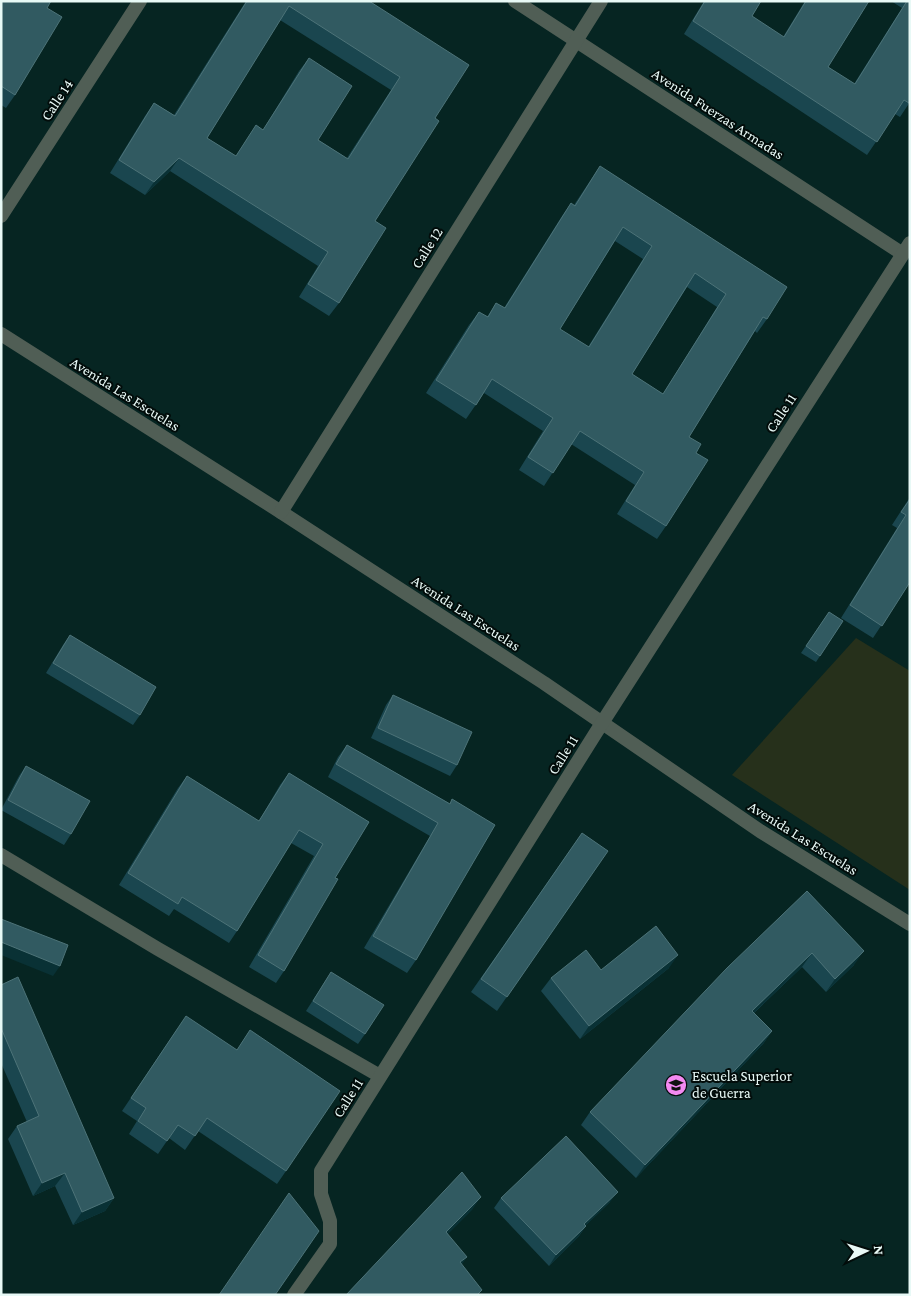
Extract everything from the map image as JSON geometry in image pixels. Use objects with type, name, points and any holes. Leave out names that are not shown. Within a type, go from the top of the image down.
[{"type":"street","name":"Calle 14","points":[[1,216],[140,1]]},
{"type":"street","name":"Avenida Fuerzas Armadas","points":[[515,1],[906,248]]},
{"type":"street","name":"Calle 12","points":[[281,512],[601,1]]},
{"type":"street","name":"Calle 11","points":[[294,1295],[330,1244],[330,1221],[320,1194],[320,1171],[602,723],[906,248]]},
{"type":"street","name":"Avenida Las Escuelas","points":[[1,334],[281,512],[536,678],[760,830],[910,924]]},
{"type":"street","points":[[1,855],[158,949],[380,1076]]},
{"type":"green space","points":[[856,638],[910,671],[910,890],[732,775]]},
{"type":"building","points":[[1,1],[51,1],[47,8],[62,17],[15,95],[1,86]]},
{"type":"building","points":[[247,1],[369,1],[469,65],[435,118],[439,121],[375,221],[386,228],[339,303],[308,284],[328,252],[179,158],[154,182],[119,160],[154,103],[175,116]],"holes":[[[289,6],[400,77],[348,159],[318,140],[352,86],[309,58],[263,130],[256,125],[236,156],[207,138]]]},
{"type":"building","points":[[705,1],[761,1],[752,16],[784,37],[806,1],[869,1],[828,67],[855,84],[907,1],[910,1],[910,102],[904,100],[877,142],[693,21]]},
{"type":"building","points":[[600,166],[787,287],[767,319],[763,317],[689,437],[701,444],[696,453],[708,460],[666,526],[626,501],[644,472],[580,431],[553,473],[528,457],[553,418],[492,379],[476,405],[436,380],[479,312],[488,317],[496,303],[505,308],[571,203],[575,206]],"holes":[[[623,227],[652,246],[589,347],[560,329]],[[695,273],[726,294],[663,394],[632,374]]]},
{"type":"building","points":[[910,499],[910,582],[882,626],[850,605],[906,515],[901,512]]},
{"type":"building","points":[[829,612],[843,621],[820,656],[806,646]]},
{"type":"building","points":[[70,635],[156,687],[140,715],[53,663]]},
{"type":"building","points":[[393,695],[472,732],[457,765],[378,728]]},
{"type":"building","points":[[347,745],[450,804],[452,799],[495,825],[416,960],[373,936],[438,823],[336,764]]},
{"type":"building","points":[[26,766],[90,801],[71,834],[8,800]]},
{"type":"building","points":[[289,773],[369,822],[335,878],[338,879],[284,971],[258,955],[323,844],[299,830],[237,931],[182,897],[178,904],[128,873],[187,776],[259,821]]},
{"type":"building","points":[[582,833],[608,851],[507,997],[481,979]]},
{"type":"building","points":[[807,891],[864,951],[835,979],[812,953],[752,1011],[772,1031],[645,1165],[590,1112],[727,968]]},
{"type":"building","points":[[1,919],[68,945],[60,966],[1,942]]},
{"type":"building","points":[[656,926],[678,955],[589,1026],[551,978],[586,950],[601,970]]},
{"type":"building","points":[[331,972],[384,1005],[365,1034],[313,1001]]},
{"type":"building","points":[[18,977],[114,1198],[82,1212],[65,1173],[42,1183],[17,1126],[39,1116],[1,1028],[1,985]]},
{"type":"building","points":[[186,1016],[237,1050],[250,1030],[340,1091],[286,1171],[207,1118],[195,1136],[178,1125],[167,1141],[138,1121],[146,1108],[131,1098]]},
{"type":"building","points":[[566,1136],[618,1192],[584,1224],[586,1226],[556,1255],[501,1198]]},
{"type":"building","points":[[462,1172],[481,1197],[446,1232],[467,1257],[460,1262],[482,1290],[477,1295],[346,1295]]},
{"type":"building","points":[[289,1193],[319,1231],[275,1295],[219,1295]]},
{"type":"place","name":"Escuela Superior de Guerra","points":[[676,1085]]}]
